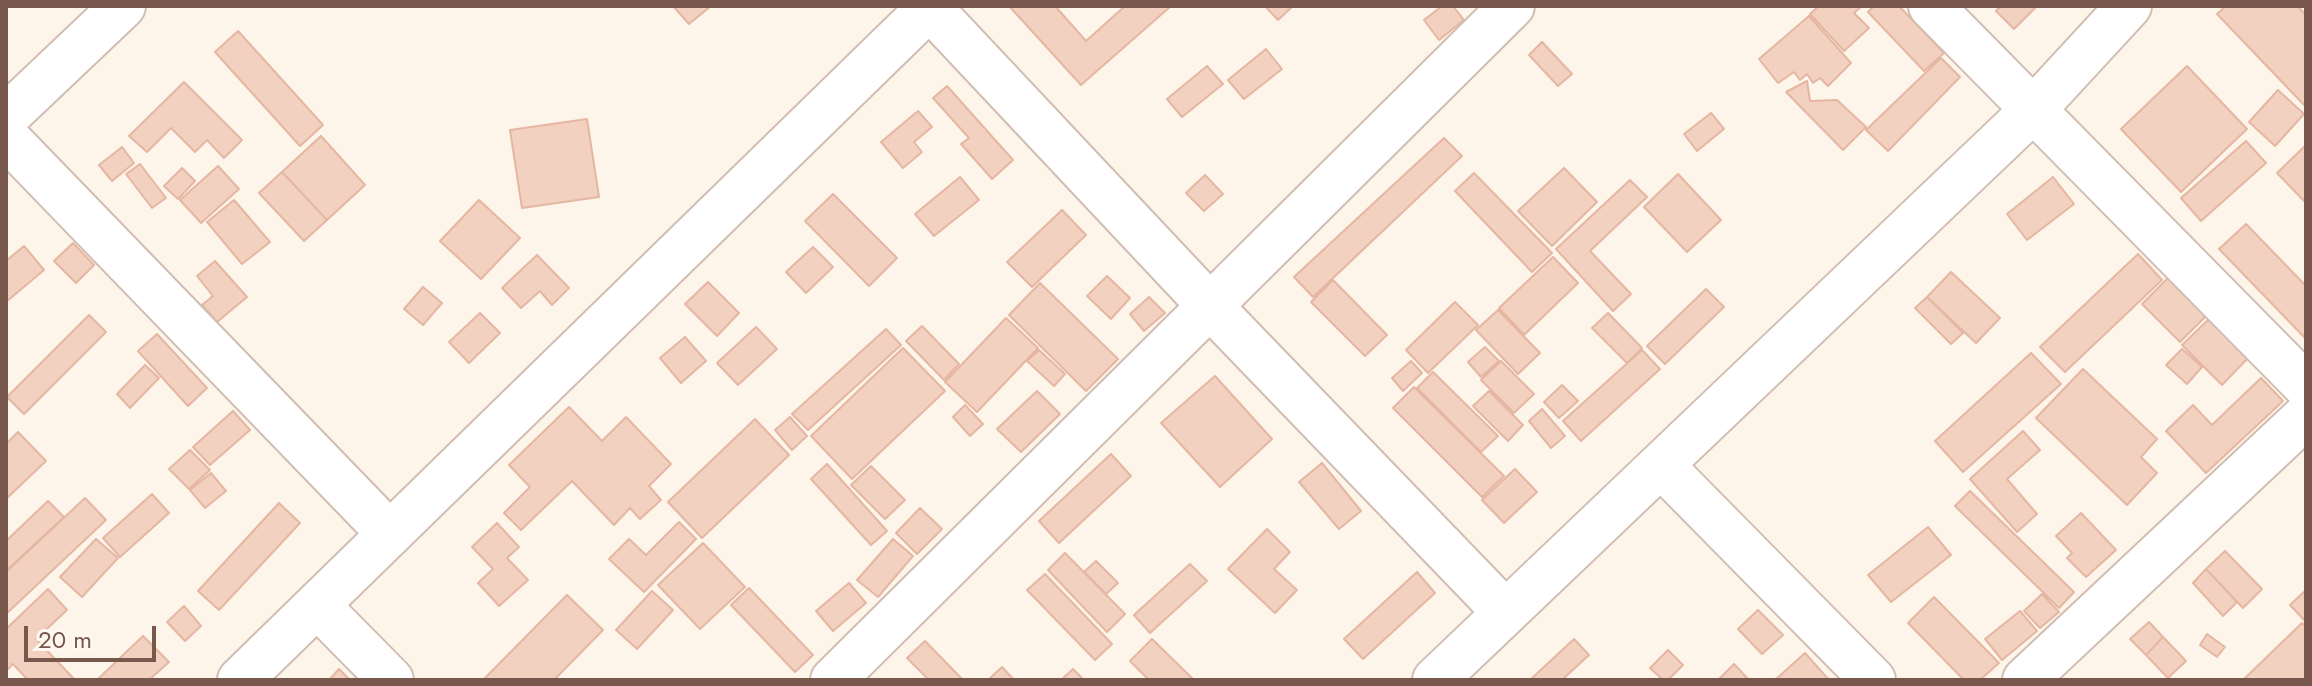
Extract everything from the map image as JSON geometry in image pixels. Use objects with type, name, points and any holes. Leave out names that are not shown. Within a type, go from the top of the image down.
[{"type":"street","points":[[6,117],[123,6]]},
{"type":"street","points":[[833,680],[1512,6]]},
{"type":"street","points":[[1931,6],[2306,386]]},
{"type":"street","points":[[1435,680],[2033,110],[2129,6]]},
{"type":"street","points":[[240,680],[929,7],[1210,306],[1505,612]]},
{"type":"street","points":[[6,137],[390,534]]},
{"type":"street","points":[[2025,680],[2306,416]]},
{"type":"street","points":[[1662,466],[1873,680]]},
{"type":"street","points":[[317,605],[391,680]]},
{"type":"building","points":[[673,6],[711,6],[689,24]]},
{"type":"building","points":[[1055,6],[1086,41],[1125,6],[1171,6],[1081,85],[1010,7]]},
{"type":"building","points":[[1265,6],[1293,6],[1278,20]]},
{"type":"building","points":[[1442,6],[1453,6],[1464,20],[1439,40],[1424,20]]},
{"type":"building","points":[[1819,6],[1862,6],[1854,13],[1869,28],[1844,51],[1810,14]]},
{"type":"building","points":[[1874,6],[1899,6],[1944,53],[1924,71],[1868,12]]},
{"type":"building","points":[[2001,6],[2037,6],[2014,29],[1996,11]]},
{"type":"building","points":[[2226,6],[2297,6],[2306,15],[2306,107],[2217,14]]},
{"type":"building","points":[[1809,16],[1851,63],[1828,86],[1820,78],[1813,83],[1807,74],[1800,80],[1794,72],[1778,83],[1759,59]]},
{"type":"building","points":[[238,31],[323,125],[300,146],[215,52]]},
{"type":"building","points":[[1542,42],[1572,74],[1558,86],[1529,55]]},
{"type":"building","points":[[1266,49],[1282,69],[1244,99],[1228,80]]},
{"type":"building","points":[[1941,58],[1960,77],[1888,151],[1866,130]]},
{"type":"building","points":[[1207,66],[1223,84],[1182,117],[1167,99]]},
{"type":"building","points":[[2187,66],[2247,129],[2181,192],[2121,129]]},
{"type":"building","points":[[1807,81],[1810,101],[1837,100],[1866,127],[1843,150],[1786,92]]},
{"type":"building","points":[[184,82],[242,140],[224,158],[207,140],[195,152],[171,128],[147,152],[129,136]]},
{"type":"building","points":[[947,86],[1013,160],[992,179],[961,144],[969,138],[933,98]]},
{"type":"building","points":[[2278,90],[2304,114],[2275,146],[2249,122]]},
{"type":"building","points":[[918,111],[932,127],[914,142],[922,152],[903,168],[881,142]]},
{"type":"building","points":[[1711,113],[1724,129],[1697,151],[1684,134]]},
{"type":"building","points":[[587,119],[599,197],[522,208],[510,130]]},
{"type":"building","points":[[321,136],[365,185],[327,220],[282,172]]},
{"type":"building","points":[[1444,138],[1462,156],[1313,297],[1294,277]]},
{"type":"building","points":[[2246,141],[2266,163],[2201,221],[2181,198]]},
{"type":"building","points":[[2306,145],[2306,203],[2277,173]]},
{"type":"building","points":[[122,147],[134,163],[112,181],[99,165]]},
{"type":"building","points":[[140,164],[166,198],[152,208],[126,174]]},
{"type":"building","points":[[218,166],[239,189],[201,223],[180,200]]},
{"type":"building","points":[[182,168],[195,181],[178,199],[164,186]]},
{"type":"building","points":[[1564,168],[1597,202],[1552,246],[1518,211]]},
{"type":"building","points":[[282,172],[327,220],[304,241],[259,193]]},
{"type":"building","points":[[1474,173],[1552,253],[1532,272],[1455,191]]},
{"type":"building","points":[[1678,174],[1721,220],[1687,252],[1644,207]]},
{"type":"building","points":[[1205,175],[1223,194],[1204,211],[1186,193]]},
{"type":"building","points":[[960,177],[979,200],[934,236],[915,214]]},
{"type":"building","points":[[2053,177],[2074,204],[2027,240],[2007,214]]},
{"type":"building","points":[[1630,180],[1647,197],[1590,251],[1631,294],[1613,311],[1556,249]]},
{"type":"building","points":[[833,194],[897,258],[869,286],[805,221]]},
{"type":"building","points":[[234,200],[270,242],[242,264],[207,222]]},
{"type":"building","points":[[479,200],[520,238],[481,279],[440,241]]},
{"type":"building","points":[[1062,210],[1086,235],[1032,287],[1007,262]]},
{"type":"building","points":[[2246,224],[2306,286],[2306,339],[2219,249]]},
{"type":"building","points":[[73,243],[94,265],[76,283],[54,261]]},
{"type":"building","points":[[24,246],[44,270],[6,302],[6,261]]},
{"type":"building","points":[[813,247],[833,267],[806,293],[786,272]]},
{"type":"building","points":[[2138,254],[2162,280],[2065,372],[2040,347]]},
{"type":"building","points":[[537,255],[569,288],[552,305],[540,291],[521,308],[502,288]]},
{"type":"building","points":[[1553,257],[1578,283],[1524,335],[1499,308]]},
{"type":"building","points":[[215,261],[247,297],[217,322],[202,305],[213,296],[197,276]]},
{"type":"building","points":[[1951,272],[2000,318],[1976,343],[1927,297]]},
{"type":"building","points":[[1107,276],[1130,298],[1111,319],[1087,296]]},
{"type":"building","points":[[2168,278],[2206,316],[2180,342],[2142,304]]},
{"type":"building","points":[[1333,280],[1387,335],[1365,356],[1311,302]]},
{"type":"building","points":[[708,282],[739,313],[717,336],[685,304]]},
{"type":"building","points":[[1040,283],[1118,359],[1086,391],[1009,315]]},
{"type":"building","points":[[423,287],[442,303],[423,325],[404,309]]},
{"type":"building","points":[[1706,289],[1724,307],[1665,364],[1647,346]]},
{"type":"building","points":[[1149,297],[1165,313],[1144,331],[1130,314]]},
{"type":"building","points":[[1927,297],[1963,333],[1951,344],[1915,308]]},
{"type":"building","points":[[1455,302],[1478,325],[1428,373],[1406,350]]},
{"type":"building","points":[[1498,310],[1540,353],[1518,374],[1476,330]]},
{"type":"building","points":[[480,313],[500,333],[469,363],[449,342]]},
{"type":"building","points":[[1608,313],[1642,348],[1627,363],[1592,328]]},
{"type":"building","points":[[89,315],[106,332],[24,414],[7,397]]},
{"type":"building","points":[[1006,318],[1038,348],[977,412],[945,382]]},
{"type":"building","points":[[2209,319],[2248,358],[2222,385],[2182,345]]},
{"type":"building","points":[[922,326],[959,364],[944,380],[906,341]]},
{"type":"building","points":[[756,327],[777,349],[738,385],[717,363]]},
{"type":"building","points":[[886,329],[901,345],[808,430],[792,414]]},
{"type":"building","points":[[157,334],[207,388],[188,406],[138,351]]},
{"type":"building","points":[[685,337],[706,361],[681,383],[660,358]]},
{"type":"building","points":[[1485,347],[1499,361],[1481,377],[1468,362]]},
{"type":"building","points":[[903,348],[945,391],[852,479],[811,436]]},
{"type":"building","points":[[2182,349],[2202,367],[2187,384],[2166,365]]},
{"type":"building","points":[[1039,350],[1065,374],[1054,386],[1027,361]]},
{"type":"building","points":[[1642,350],[1660,369],[1581,441],[1563,421]]},
{"type":"building","points":[[2031,353],[2061,384],[1963,472],[1935,441]]},
{"type":"building","points":[[1411,361],[1422,373],[1403,391],[1392,378]]},
{"type":"building","points":[[1501,361],[1534,394],[1514,413],[1481,380]]},
{"type":"building","points":[[145,365],[159,378],[130,408],[117,394]]},
{"type":"building","points":[[2083,369],[2157,439],[2141,457],[2157,473],[2127,505],[2036,418]]},
{"type":"building","points":[[1433,372],[1498,436],[1481,452],[1417,388]]},
{"type":"building","points":[[1215,376],[1272,439],[1220,487],[1161,423]]},
{"type":"building","points":[[2261,378],[2283,401],[2206,473],[2166,431],[2193,405],[2212,425]]},
{"type":"building","points":[[1562,385],[1578,401],[1559,418],[1544,402]]},
{"type":"building","points":[[1414,387],[1504,476],[1482,497],[1393,408]]},
{"type":"building","points":[[1037,391],[1060,414],[1021,452],[997,429]]},
{"type":"building","points":[[1489,391],[1523,425],[1508,441],[1473,406]]},
{"type":"building","points":[[965,405],[983,424],[970,436],[953,417]]},
{"type":"building","points":[[569,407],[602,441],[626,417],[671,464],[649,486],[661,500],[640,519],[630,508],[614,525],[572,481],[521,530],[504,513],[530,487],[509,465]]},
{"type":"building","points":[[1542,409],[1565,436],[1551,448],[1529,421]]},
{"type":"building","points":[[233,411],[250,430],[210,465],[193,447]]},
{"type":"building","points":[[790,417],[807,436],[792,450],[775,430]]},
{"type":"building","points":[[755,419],[789,455],[702,538],[668,502]]},
{"type":"building","points":[[2023,431],[2040,450],[2007,479],[2037,514],[2017,532],[1970,479]]},
{"type":"building","points":[[18,432],[46,461],[6,499],[6,444]]},
{"type":"building","points":[[190,450],[210,470],[189,489],[169,469]]},
{"type":"building","points":[[1111,454],[1131,476],[1059,543],[1039,521]]},
{"type":"building","points":[[1322,463],[1361,511],[1339,529],[1299,482]]},
{"type":"building","points":[[827,464],[887,531],[871,545],[811,479]]},
{"type":"building","points":[[871,466],[905,500],[885,519],[851,485]]},
{"type":"building","points":[[1515,469],[1537,492],[1504,523],[1482,500]]},
{"type":"building","points":[[211,473],[226,491],[205,508],[190,490]]},
{"type":"building","points":[[1970,491],[2074,592],[2059,608],[1955,506]]},
{"type":"building","points":[[152,494],[169,513],[120,557],[103,538]]},
{"type":"building","points":[[85,498],[106,520],[6,614],[6,572]]},
{"type":"building","points":[[48,501],[64,517],[6,571],[6,541]]},
{"type":"building","points":[[279,503],[300,523],[219,610],[198,591]]},
{"type":"building","points":[[920,508],[942,529],[917,554],[896,533]]},
{"type":"building","points":[[2081,513],[2116,550],[2086,577],[2067,558],[2072,553],[2056,536]]},
{"type":"building","points":[[679,522],[696,539],[644,592],[609,559],[629,539],[646,555]]},
{"type":"building","points":[[497,523],[519,547],[507,558],[528,580],[499,606],[478,583],[493,569],[472,547]]},
{"type":"building","points":[[1928,527],[1951,555],[1891,602],[1868,575]]},
{"type":"building","points":[[1267,529],[1290,552],[1274,569],[1297,590],[1275,613],[1228,569]]},
{"type":"building","points":[[96,539],[118,558],[82,597],[60,577]]},
{"type":"building","points":[[893,539],[913,556],[878,597],[857,580]]},
{"type":"building","points":[[703,543],[745,587],[700,629],[658,585]]},
{"type":"building","points":[[2225,551],[2262,589],[2243,608],[2206,569]]},
{"type":"building","points":[[1065,553],[1125,614],[1107,632],[1048,570]]},
{"type":"building","points":[[1096,561],[1118,583],[1106,594],[1084,572]]},
{"type":"building","points":[[1190,564],[1207,581],[1150,633],[1134,615]]},
{"type":"building","points":[[2206,569],[2237,602],[2223,616],[2193,583]]},
{"type":"building","points":[[1417,572],[1435,593],[1363,659],[1344,639]]},
{"type":"building","points":[[1045,574],[1112,644],[1095,660],[1027,590]]},
{"type":"building","points":[[849,583],[866,603],[833,631],[816,611]]},
{"type":"building","points":[[749,588],[813,655],[795,672],[731,605]]},
{"type":"building","points":[[48,589],[67,610],[36,639],[75,680],[28,680],[13,664],[6,671],[6,629]]},
{"type":"building","points":[[2306,590],[2306,622],[2290,605]]},
{"type":"building","points":[[652,591],[673,610],[637,649],[616,630]]},
{"type":"building","points":[[2042,594],[2059,612],[2040,628],[2024,611]]},
{"type":"building","points":[[567,595],[603,630],[554,680],[483,680]]},
{"type":"building","points":[[1934,597],[1999,663],[1980,680],[1964,680],[1908,623]]},
{"type":"building","points":[[184,606],[201,626],[185,641],[167,622]]},
{"type":"building","points":[[1758,610],[1783,635],[1762,654],[1738,629]]},
{"type":"building","points":[[2020,611],[2037,631],[2002,660],[1985,639]]},
{"type":"building","points":[[2149,622],[2163,637],[2146,655],[2130,639]]},
{"type":"building","points":[[2302,623],[2306,627],[2306,680],[2243,680]]},
{"type":"building","points":[[2207,634],[2225,647],[2217,657],[2200,645]]},
{"type":"building","points":[[143,636],[169,662],[149,680],[97,680]]},
{"type":"building","points":[[2163,637],[2186,661],[2168,678],[2146,655]]},
{"type":"building","points":[[1152,639],[1194,680],[1149,680],[1130,661]]},
{"type":"building","points":[[1574,639],[1589,655],[1562,680],[1530,680]]},
{"type":"building","points":[[925,641],[963,680],[929,680],[907,658]]},
{"type":"building","points":[[1668,650],[1683,665],[1668,680],[1663,680],[1650,668]]},
{"type":"building","points":[[1805,653],[1829,680],[1775,680]]},
{"type":"building","points":[[1734,664],[1749,680],[1718,680]]},
{"type":"building","points":[[1002,667],[1014,680],[988,680]]},
{"type":"building","points":[[339,669],[350,680],[329,680]]},
{"type":"building","points":[[1073,669],[1084,680],[1061,680]]}]
